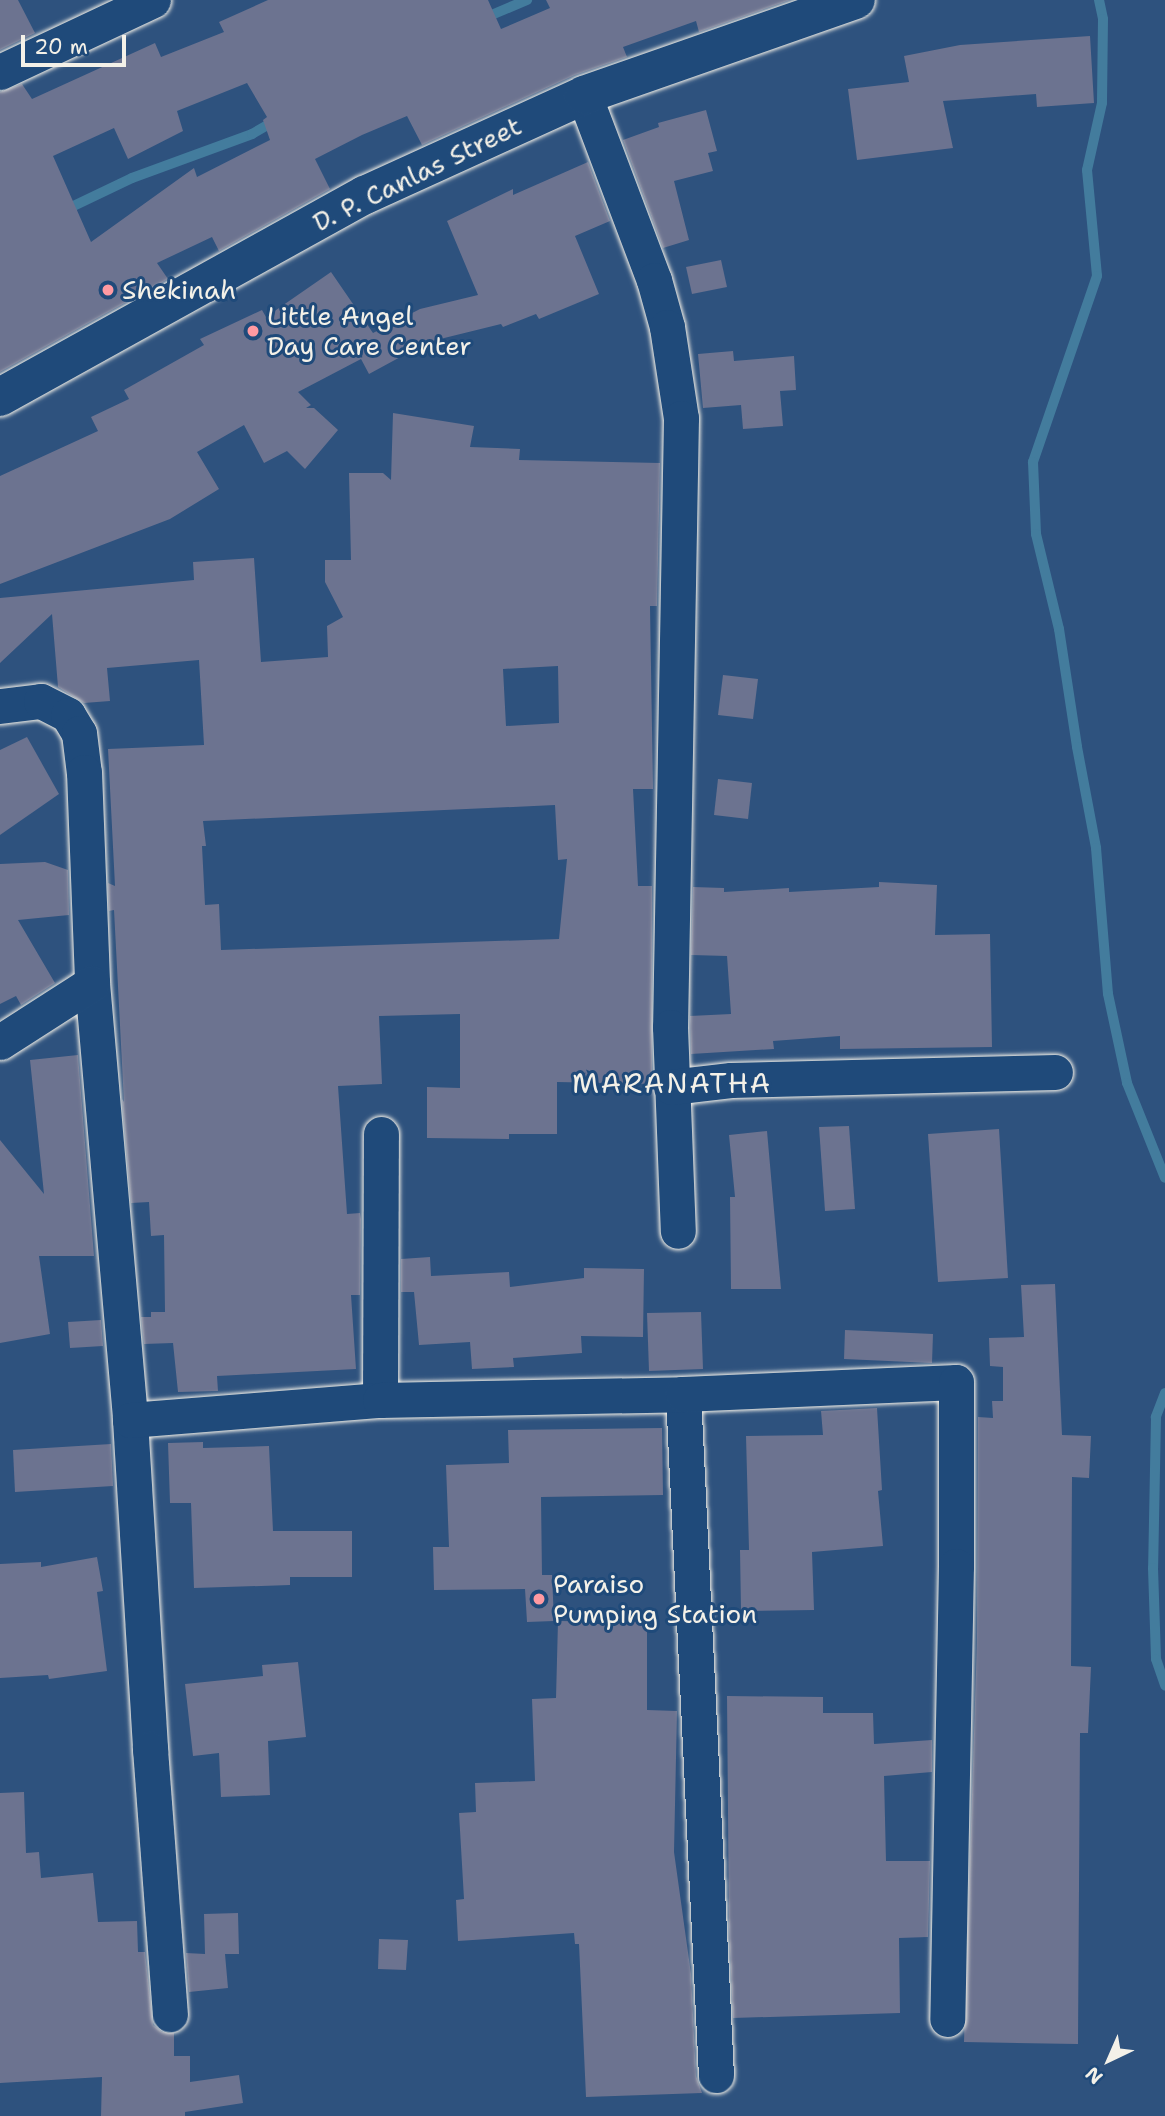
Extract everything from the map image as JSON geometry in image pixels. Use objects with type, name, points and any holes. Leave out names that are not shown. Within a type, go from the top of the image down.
[{"type":"main road","name":"D. P. Canlas Street","points":[[0,397],[365,195],[584,94],[856,0]]},
{"type":"street","points":[[0,72],[153,0]]},
{"type":"street","points":[[584,94],[654,281],[667,327],[681,418],[671,1087],[678,1231]]},
{"type":"street","points":[[0,706],[41,701],[68,715],[79,733],[84,772],[92,982],[130,1420],[150,1749],[170,2014]]},
{"type":"street","points":[[0,1042],[92,982]]},
{"type":"street","points":[[671,1087],[731,1080],[1055,1072]]},
{"type":"street","points":[[380,1400],[381,1134]]},
{"type":"street","points":[[130,1420],[380,1400],[683,1394],[956,1382],[956,1566],[947,2019]]},
{"type":"street","points":[[683,1394],[716,2076]]},
{"type":"building","points":[[0,0],[18,0],[35,33],[0,50]]},
{"type":"building","points":[[268,0],[488,0],[501,29],[550,8],[546,0],[790,0],[699,32],[696,21],[623,47],[627,57],[575,75],[422,145],[407,116],[362,135],[315,159],[330,189],[219,251],[212,237],[157,263],[168,279],[0,372],[0,92],[22,84],[32,99],[155,43],[161,57],[224,32],[219,22]],"holes":[[[247,83],[267,117],[263,120],[270,140],[197,177],[194,168],[91,242],[53,156],[114,128],[128,159],[183,131],[177,111]]]},
{"type":"building","points":[[1090,36],[1094,103],[1037,107],[1036,94],[943,101],[953,148],[857,160],[848,89],[909,82],[904,56],[960,45]]},
{"type":"building","points":[[706,110],[717,151],[708,153],[713,171],[674,181],[689,240],[663,248],[623,140],[659,127],[658,123]]},
{"type":"building","points":[[588,162],[610,221],[575,236],[599,294],[539,319],[536,314],[503,327],[501,324],[428,342],[369,374],[361,359],[298,392],[311,405],[306,408],[314,408],[338,430],[305,469],[287,451],[264,463],[244,425],[197,452],[219,489],[170,519],[0,584],[0,476],[98,431],[91,417],[129,399],[124,390],[204,345],[200,339],[262,310],[266,317],[331,272],[373,333],[420,309],[478,295],[447,221],[513,189],[513,195]]},
{"type":"building","points":[[721,260],[727,287],[692,294],[686,267]]},
{"type":"building","points":[[733,351],[734,361],[794,356],[796,390],[780,391],[783,426],[743,429],[741,405],[703,408],[698,354]]},
{"type":"building","points":[[393,413],[474,426],[470,447],[520,449],[519,460],[660,463],[657,606],[650,606],[653,789],[633,789],[638,886],[652,886],[652,1084],[557,1082],[557,1134],[509,1134],[509,1139],[427,1138],[427,1087],[460,1088],[460,1014],[379,1016],[382,1084],[338,1086],[347,1214],[360,1213],[361,1219],[360,1295],[351,1295],[356,1369],[217,1376],[218,1391],[178,1392],[173,1343],[144,1344],[141,1317],[151,1317],[151,1312],[165,1312],[164,1235],[151,1236],[149,1202],[131,1203],[122,1099],[124,1102],[114,910],[109,911],[108,883],[115,886],[108,749],[204,745],[199,660],[107,668],[110,701],[84,703],[58,687],[52,614],[0,663],[0,598],[194,580],[193,562],[254,558],[261,662],[328,657],[327,626],[343,617],[325,582],[325,560],[351,560],[349,473],[383,473],[391,480]],"holes":[[[558,666],[559,723],[506,726],[503,669]],[[555,805],[558,860],[567,859],[559,939],[221,950],[219,904],[205,905],[202,846],[206,846],[203,821]]]},
{"type":"building","points":[[723,675],[758,679],[753,719],[718,715]]},
{"type":"building","points":[[27,737],[59,794],[0,835],[0,750]]},
{"type":"building","points":[[718,779],[752,783],[748,819],[714,815]]},
{"type":"building","points":[[45,862],[68,870],[69,915],[18,920],[55,983],[21,1005],[16,996],[0,1004],[0,864]]},
{"type":"building","points":[[879,882],[937,885],[935,935],[990,934],[992,1047],[840,1049],[840,1036],[773,1041],[774,1049],[691,1054],[690,1016],[731,1014],[727,956],[691,955],[693,887],[724,888],[724,892],[789,888],[789,892],[879,887]]},
{"type":"building","points":[[78,1055],[94,1256],[39,1256],[50,1334],[0,1343],[0,1140],[44,1194],[30,1060]]},
{"type":"building","points":[[849,1126],[855,1209],[825,1211],[819,1127]]},
{"type":"building","points":[[999,1129],[1008,1278],[938,1282],[928,1134]]},
{"type":"building","points":[[767,1131],[781,1289],[731,1289],[730,1197],[735,1197],[729,1135]]},
{"type":"building","points":[[430,1257],[431,1276],[509,1272],[510,1287],[584,1278],[584,1268],[644,1269],[643,1337],[581,1336],[582,1353],[513,1358],[514,1367],[472,1369],[470,1342],[419,1345],[414,1292],[401,1292],[401,1259]]},
{"type":"building","points":[[1055,1284],[1062,1435],[1091,1436],[1089,1478],[1072,1477],[1071,1666],[1091,1667],[1088,1733],[1080,1733],[1078,2044],[964,2042],[977,1641],[978,1417],[993,1418],[992,1401],[1003,1401],[1003,1367],[990,1366],[989,1338],[1024,1337],[1021,1285]]},
{"type":"building","points":[[701,1312],[703,1369],[649,1371],[647,1313]]},
{"type":"building","points":[[101,1320],[103,1346],[70,1348],[68,1322]]},
{"type":"building","points":[[845,1330],[933,1334],[932,1363],[844,1359]]},
{"type":"building","points":[[877,1408],[882,1490],[878,1491],[883,1546],[812,1552],[814,1610],[741,1611],[740,1550],[749,1550],[746,1436],[823,1435],[821,1411]]},
{"type":"building","points":[[662,1428],[663,1495],[541,1497],[542,1575],[552,1575],[554,1621],[527,1622],[525,1589],[434,1590],[433,1547],[449,1547],[446,1465],[509,1463],[508,1430]]},
{"type":"building","points":[[203,1442],[203,1448],[269,1446],[273,1531],[352,1531],[352,1577],[290,1577],[290,1585],[194,1588],[191,1503],[170,1503],[168,1443]]},
{"type":"building","points":[[111,1444],[113,1486],[15,1492],[13,1450]]},
{"type":"building","points":[[97,1557],[103,1591],[97,1592],[107,1671],[49,1679],[48,1675],[0,1678],[0,1564],[41,1562],[41,1567]]},
{"type":"building","points":[[558,1621],[647,1622],[647,1710],[677,1711],[674,1852],[691,1974],[696,2076],[702,2093],[586,2097],[579,1944],[575,1944],[574,1933],[458,1941],[456,1900],[464,1899],[459,1813],[476,1812],[475,1783],[535,1781],[532,1699],[556,1698]]},
{"type":"building","points":[[298,1662],[306,1737],[268,1741],[270,1795],[221,1797],[219,1753],[193,1756],[185,1684],[263,1676],[262,1665]]},
{"type":"building","points":[[727,1696],[823,1697],[823,1713],[873,1713],[874,1744],[932,1740],[932,1772],[884,1776],[886,1861],[930,1861],[928,1937],[899,1938],[900,2013],[733,2018],[729,1927]]},
{"type":"building","points":[[24,1792],[26,1853],[39,1852],[41,1878],[93,1873],[98,1922],[137,1921],[138,1952],[145,1952],[153,2025],[162,2032],[174,2033],[174,2056],[190,2056],[190,2082],[239,2075],[243,2103],[185,2112],[185,2116],[101,2116],[102,2077],[0,2083],[0,1793]]},
{"type":"building","points":[[238,1913],[239,1954],[225,1954],[228,1988],[189,1992],[186,1953],[205,1954],[204,1914]]},
{"type":"building","points":[[379,1939],[408,1940],[406,1970],[378,1969]]},
{"type":"waterway","points":[[482,19],[527,0]]},
{"type":"waterway","points":[[1099,0],[1103,19],[1102,103],[1087,170],[1097,276],[1033,462],[1036,534],[1059,629],[1096,848],[1108,994],[1127,1083],[1165,1178]]},
{"type":"waterway","points":[[63,211],[132,178],[252,134],[276,120]]},
{"type":"waterway","points":[[1165,1393],[1156,1417],[1153,1568],[1156,1659],[1165,1685]]},
{"type":"place","name":"Shekinah","points":[[108,290]]},
{"type":"place","name":"Little Angel Day Care Center","points":[[253,331]]},
{"type":"place","name":"Paraiso Pumping Station","points":[[539,1599]]},
{"type":"district","name":"MARANATHA","points":[[672,1083]]}]
